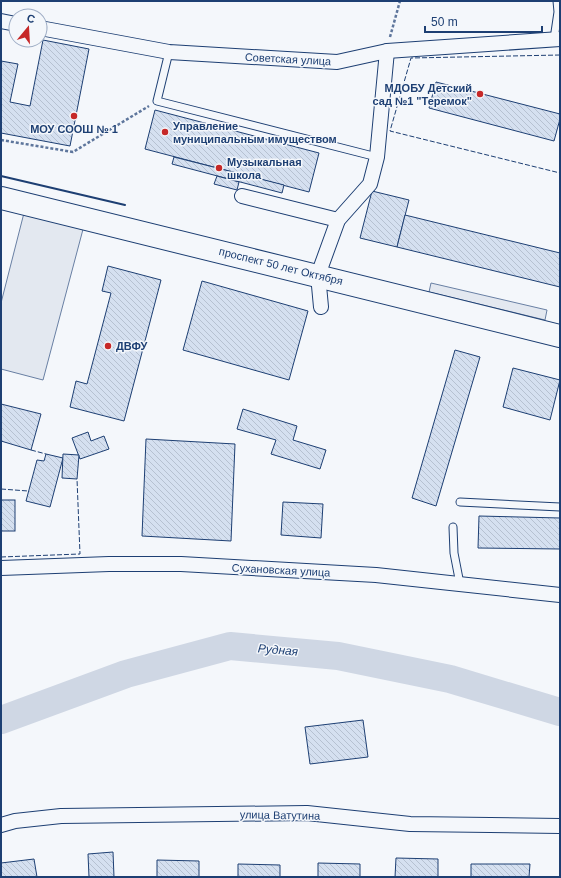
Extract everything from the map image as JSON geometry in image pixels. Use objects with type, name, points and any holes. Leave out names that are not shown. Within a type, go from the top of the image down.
[{"type":"main road","name":"проспект 50 лет Октября","points":[[1,198],[318,275],[560,336]]},
{"type":"street","name":"Советская улица","points":[[48,29],[169,52],[337,62],[387,51],[557,39]]},
{"type":"street","points":[[321,307],[318,275],[338,220],[370,184],[377,157],[387,51]]},
{"type":"street","points":[[242,196],[338,220]]},
{"type":"street","name":"Сухановская улица","points":[[1,568],[109,564],[181,564],[376,575],[560,595]]},
{"type":"street","name":"улица Ватутина","points":[[1,825],[15,821],[61,816],[307,813],[410,824],[560,826]]},
{"type":"lane","points":[[557,1],[557,39]]},
{"type":"lane","points":[[169,52],[157,101],[377,157]]},
{"type":"lane","points":[[460,502],[560,507]]},
{"type":"lane","points":[[453,527],[454,553],[460,584]]},
{"type":"path","points":[[387,51],[400,1]]},
{"type":"path","points":[[1,140],[73,152],[157,101]]},
{"type":"shaded area","points":[[25,209],[86,218],[43,380],[1,369],[1,303]]},
{"type":"shaded area","points":[[431,283],[547,310],[545,320],[429,292]]},
{"type":"building","points":[[48,41],[89,49],[70,146],[1,133],[1,61],[18,64],[10,102],[30,106],[41,48],[48,48]]},
{"type":"building","points":[[436,82],[560,114],[554,141],[429,108]]},
{"type":"building","points":[[155,110],[319,153],[309,192],[145,149]]},
{"type":"building","points":[[174,157],[284,185],[282,193],[172,164]]},
{"type":"building","points":[[217,176],[239,182],[237,190],[214,184]]},
{"type":"building","points":[[372,191],[409,200],[397,247],[360,238]]},
{"type":"building","points":[[405,215],[560,253],[560,287],[397,247]]},
{"type":"building","points":[[108,266],[161,280],[124,421],[70,407],[76,381],[87,384],[111,293],[102,291]]},
{"type":"building","points":[[202,281],[308,311],[289,380],[183,350]]},
{"type":"building","points":[[455,350],[480,357],[436,506],[412,498]]},
{"type":"building","points":[[513,368],[560,380],[550,420],[503,407]]},
{"type":"building","points":[[1,404],[41,414],[31,450],[1,441]]},
{"type":"building","points":[[243,409],[297,426],[293,440],[326,450],[320,469],[271,454],[276,440],[237,429]]},
{"type":"building","points":[[88,432],[91,441],[104,436],[109,449],[80,459],[72,438]]},
{"type":"building","points":[[146,439],[235,444],[231,541],[142,536]]},
{"type":"building","points":[[46,454],[63,458],[50,507],[26,501],[37,460],[44,461]]},
{"type":"building","points":[[63,454],[79,455],[77,479],[62,478]]},
{"type":"building","points":[[1,500],[15,500],[15,531],[1,531]]},
{"type":"building","points":[[283,502],[323,504],[321,538],[281,535]]},
{"type":"building","points":[[479,516],[560,518],[560,549],[478,548]]},
{"type":"building","points":[[363,720],[368,757],[310,764],[305,727]]},
{"type":"building","points":[[113,852],[114,877],[89,877],[88,854]]},
{"type":"building","points":[[396,858],[438,859],[438,877],[395,877]]},
{"type":"building","points":[[34,859],[37,877],[1,877],[1,863]]},
{"type":"building","points":[[157,860],[199,861],[199,877],[157,877]]},
{"type":"building","points":[[318,863],[360,864],[360,877],[318,877]]},
{"type":"building","points":[[238,864],[280,865],[280,877],[238,877]]},
{"type":"building","points":[[471,864],[530,864],[529,877],[471,877]]},
{"type":"waterway","name":"Рудная","points":[[1,720],[126,674],[230,646],[338,656],[450,679],[560,712]]},
{"type":"fence","points":[[560,55],[411,58],[390,131],[560,173]]},
{"type":"fence","points":[[31,450],[46,454]]},
{"type":"fence","points":[[1,557],[80,554],[77,479]]},
{"type":"fence","points":[[1,489],[28,491]]},
{"type":"wall","points":[[1,176],[125,205]]},
{"type":"place","name":"МДОБУ Детский сад №1 \"Теремок\"","points":[[480,94]]},
{"type":"place","name":"МОУ СООШ № 1","points":[[74,116]]},
{"type":"place","name":"Управление муниципальным имуществом","points":[[165,132]]},
{"type":"place","name":"Музыкальная школа","points":[[219,168]]},
{"type":"place","name":"ДВФУ","points":[[108,346]]}]
